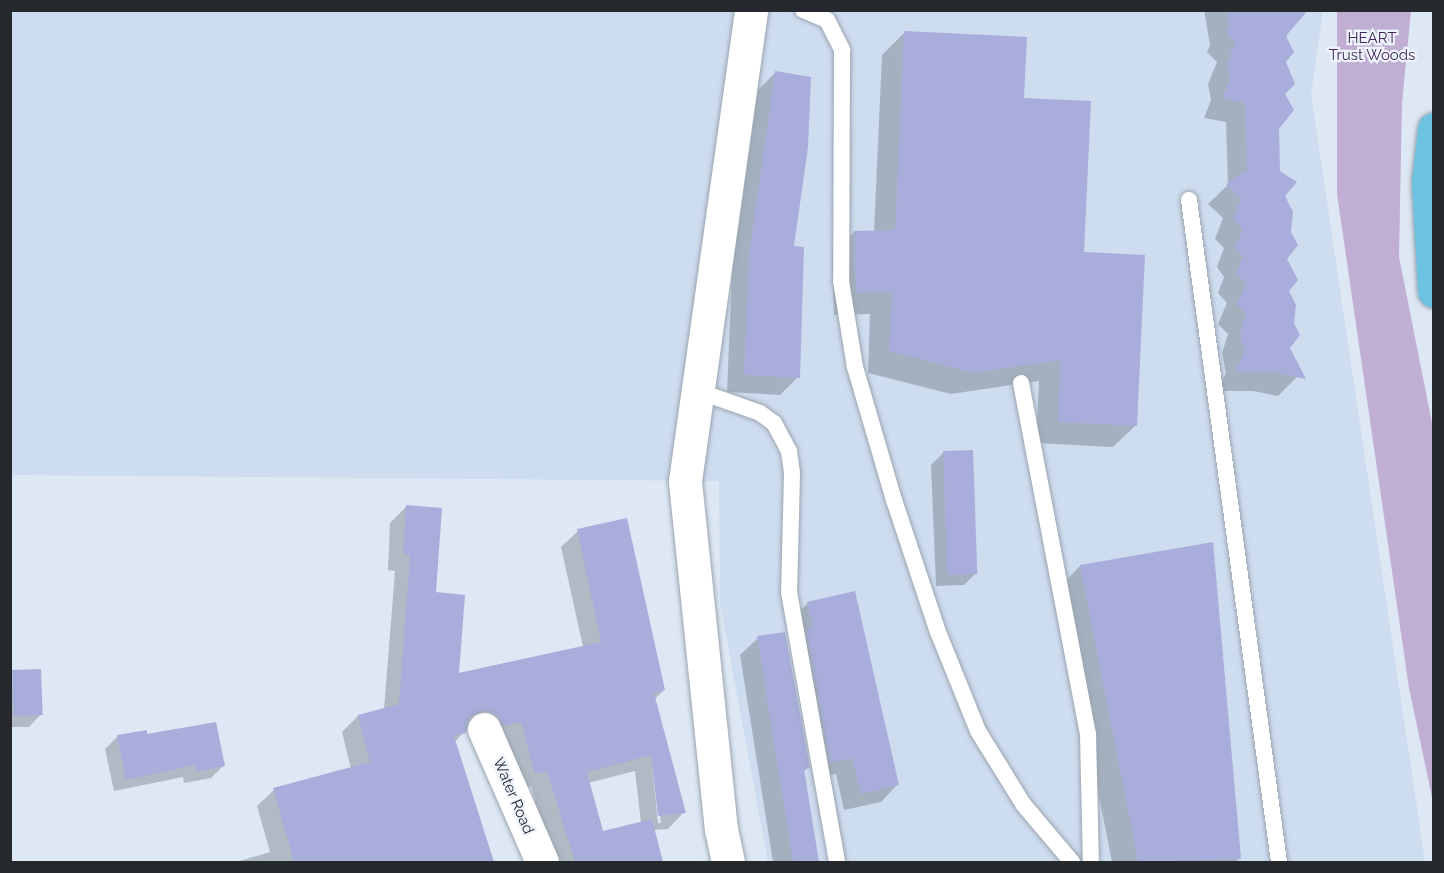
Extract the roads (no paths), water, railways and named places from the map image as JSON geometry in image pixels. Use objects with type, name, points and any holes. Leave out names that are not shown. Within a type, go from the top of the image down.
[{"type":"highway","points":[[1434,129],[1428,182],[1434,291]]},
{"type":"street","points":[[728,862],[721,830],[685,481],[751,10]]},
{"type":"street","name":"Water Road","points":[[484,729],[542,862]]},
{"type":"lane","points":[[803,10],[827,20],[842,50],[841,281],[855,367],[894,500],[938,632],[978,731],[1023,804],[1072,862]]},
{"type":"lane","points":[[1189,200],[1279,862]]},
{"type":"lane","points":[[1021,383],[1088,734],[1090,862]]},
{"type":"lane","points":[[698,391],[760,413],[774,423],[789,451],[792,473],[789,592],[837,862]]},
{"type":"park label","name":"HEART Trust Woods","points":[[1372,46]]}]
